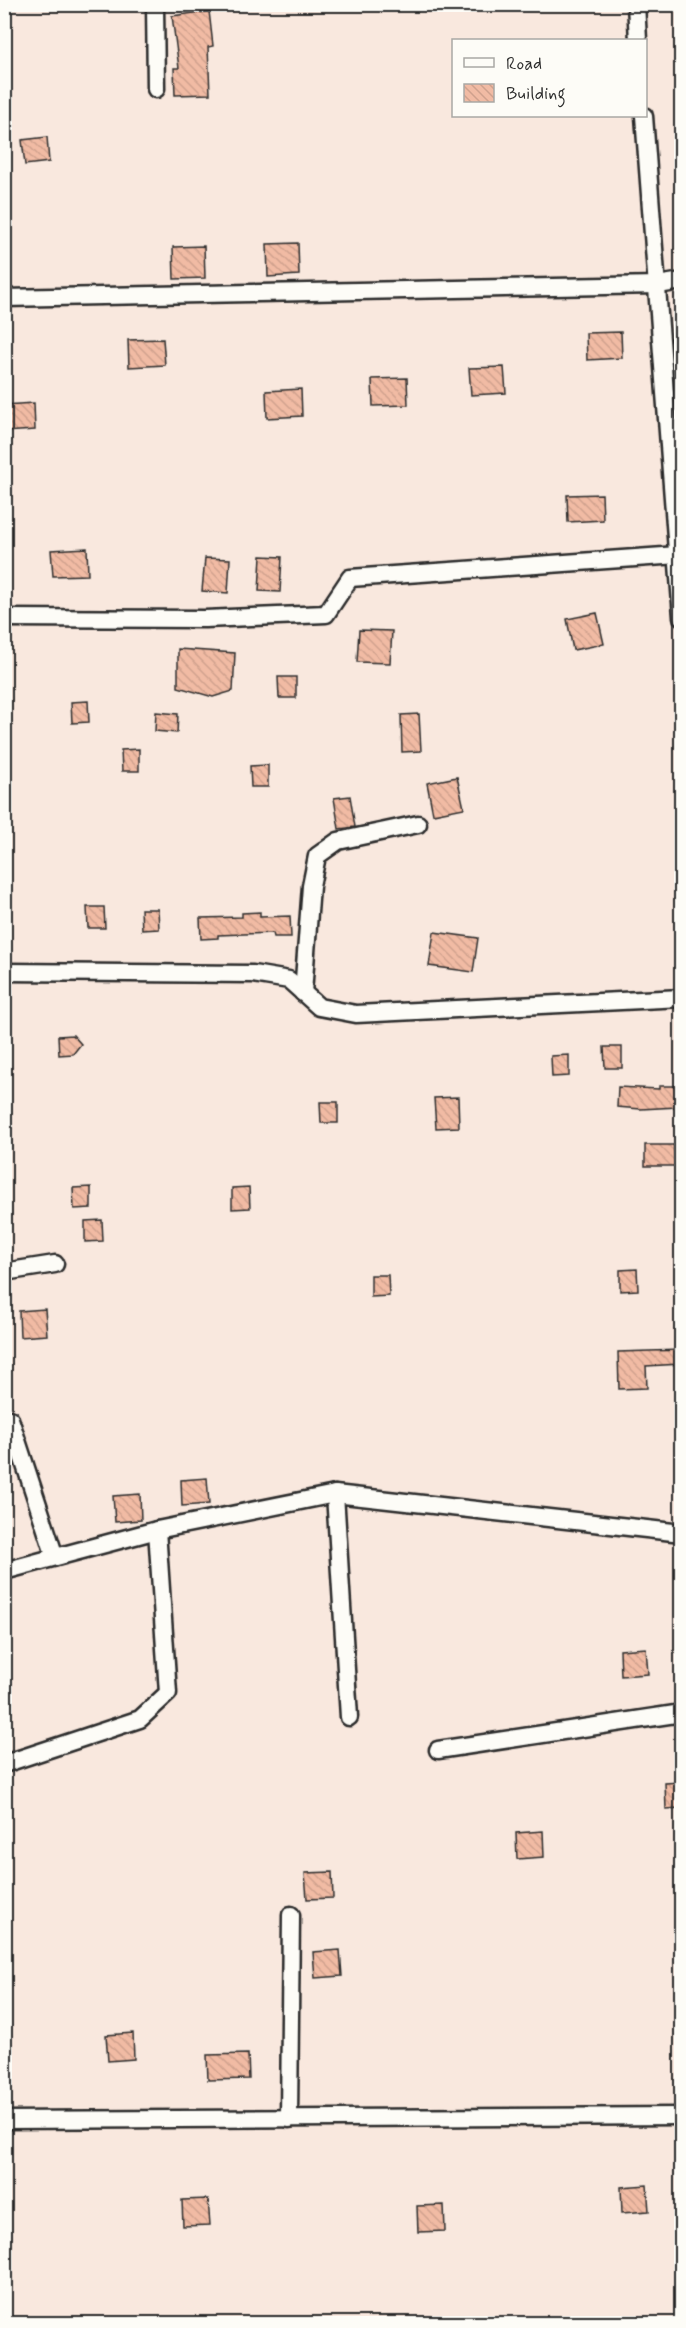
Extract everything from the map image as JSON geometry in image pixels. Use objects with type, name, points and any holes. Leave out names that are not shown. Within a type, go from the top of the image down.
[{"type":"street","points":[[155,4],[156,89]]},
{"type":"street","points":[[636,4],[638,39]]},
{"type":"street","points":[[644,117],[681,617]]},
{"type":"street","points":[[4,298],[658,285],[681,281]]},
{"type":"street","points":[[4,618],[205,619],[326,614],[350,578],[678,555]]},
{"type":"street","points":[[303,993],[311,886],[317,856],[338,841],[418,824]]},
{"type":"street","points":[[4,972],[254,974],[289,980],[320,1007],[356,1014],[681,998]]},
{"type":"street","points":[[4,1272],[55,1264]]},
{"type":"street","points":[[10,1419],[55,1557]]},
{"type":"street","points":[[4,1571],[157,1530],[335,1494],[681,1533]]},
{"type":"street","points":[[335,1494],[349,1717]]},
{"type":"street","points":[[4,1764],[140,1719],[168,1693],[157,1530]]},
{"type":"street","points":[[438,1750],[681,1713]]},
{"type":"street","points":[[289,2119],[291,1915]]},
{"type":"street","points":[[4,2120],[681,2116]]},
{"type":"building","points":[[209,11],[213,46],[208,47],[210,94],[175,95],[174,68],[179,68],[172,16]]},
{"type":"building","points":[[47,137],[49,162],[25,165],[22,140]]},
{"type":"building","points":[[298,243],[299,275],[268,277],[267,244]]},
{"type":"building","points":[[204,246],[205,278],[174,279],[173,247]]},
{"type":"building","points":[[621,332],[622,358],[587,360],[586,333]]},
{"type":"building","points":[[163,339],[165,365],[129,367],[128,340]]},
{"type":"building","points":[[504,367],[506,393],[471,395],[469,368]]},
{"type":"building","points":[[407,378],[408,405],[373,406],[372,379]]},
{"type":"building","points":[[301,389],[302,416],[267,418],[266,391]]},
{"type":"building","points":[[34,403],[35,430],[4,432],[4,405]]},
{"type":"building","points":[[602,494],[603,520],[568,522],[567,495]]},
{"type":"building","points":[[87,548],[88,575],[53,576],[51,550]]},
{"type":"building","points":[[261,556],[282,557],[280,592],[259,591]]},
{"type":"building","points":[[205,558],[230,559],[228,593],[202,591]]},
{"type":"building","points":[[597,613],[604,644],[573,650],[567,619]]},
{"type":"building","points":[[359,630],[392,631],[390,663],[357,662]]},
{"type":"building","points":[[178,649],[235,653],[233,691],[213,697],[178,687]]},
{"type":"building","points":[[278,677],[296,677],[296,698],[279,698]]},
{"type":"building","points":[[88,701],[89,722],[72,723],[71,702]]},
{"type":"building","points":[[156,712],[178,714],[177,733],[155,731]]},
{"type":"building","points":[[419,714],[421,751],[402,752],[401,715]]},
{"type":"building","points":[[139,749],[139,771],[122,771],[121,750]]},
{"type":"building","points":[[268,765],[268,787],[251,787],[250,766]]},
{"type":"building","points":[[457,777],[464,808],[433,814],[427,783]]},
{"type":"building","points":[[350,796],[355,827],[339,829],[334,798]]},
{"type":"building","points":[[87,907],[104,907],[105,928],[88,928]]},
{"type":"building","points":[[141,909],[158,909],[159,929],[142,930]]},
{"type":"building","points":[[260,912],[260,917],[290,916],[291,937],[274,937],[273,933],[218,935],[218,938],[201,939],[200,918],[242,917],[242,913]]},
{"type":"building","points":[[434,932],[478,938],[473,972],[429,966]]},
{"type":"building","points":[[73,1035],[81,1044],[73,1054],[59,1055],[58,1036]]},
{"type":"building","points":[[604,1047],[622,1047],[622,1068],[605,1068]]},
{"type":"building","points":[[569,1055],[569,1076],[552,1077],[551,1056]]},
{"type":"building","points":[[659,1086],[676,1086],[677,1107],[641,1109],[617,1107],[618,1087],[659,1089]]},
{"type":"building","points":[[458,1097],[459,1127],[436,1128],[434,1098]]},
{"type":"building","points":[[320,1102],[338,1102],[338,1123],[321,1123]]},
{"type":"building","points":[[645,1145],[674,1145],[675,1166],[645,1166]]},
{"type":"building","points":[[91,1187],[91,1208],[74,1209],[73,1188]]},
{"type":"building","points":[[249,1187],[250,1208],[232,1209],[232,1188]]},
{"type":"building","points":[[102,1220],[103,1241],[85,1242],[85,1221]]},
{"type":"building","points":[[637,1269],[638,1290],[620,1291],[620,1270]]},
{"type":"building","points":[[371,1275],[388,1275],[389,1296],[371,1297]]},
{"type":"building","points":[[45,1309],[47,1335],[20,1337],[19,1311]]},
{"type":"building","points":[[681,1350],[681,1364],[646,1366],[647,1388],[619,1389],[618,1352]]},
{"type":"building","points":[[207,1478],[209,1504],[182,1506],[181,1480]]},
{"type":"building","points":[[140,1494],[141,1520],[115,1522],[113,1496]]},
{"type":"building","points":[[646,1648],[648,1674],[621,1676],[620,1650]]},
{"type":"building","points":[[681,1782],[681,1808],[666,1809],[665,1783]]},
{"type":"building","points":[[543,1831],[544,1857],[517,1859],[516,1833]]},
{"type":"building","points":[[332,1872],[333,1898],[307,1899],[305,1873]]},
{"type":"building","points":[[340,1950],[342,1976],[315,1978],[313,1952]]},
{"type":"building","points":[[133,2033],[134,2059],[108,2061],[106,2035]]},
{"type":"building","points":[[248,2054],[249,2079],[208,2080],[207,2055]]},
{"type":"building","points":[[647,2185],[649,2211],[622,2213],[621,2187]]},
{"type":"building","points":[[208,2199],[210,2225],[183,2226],[182,2200]]},
{"type":"building","points":[[444,2205],[445,2231],[418,2232],[417,2206]]}]
